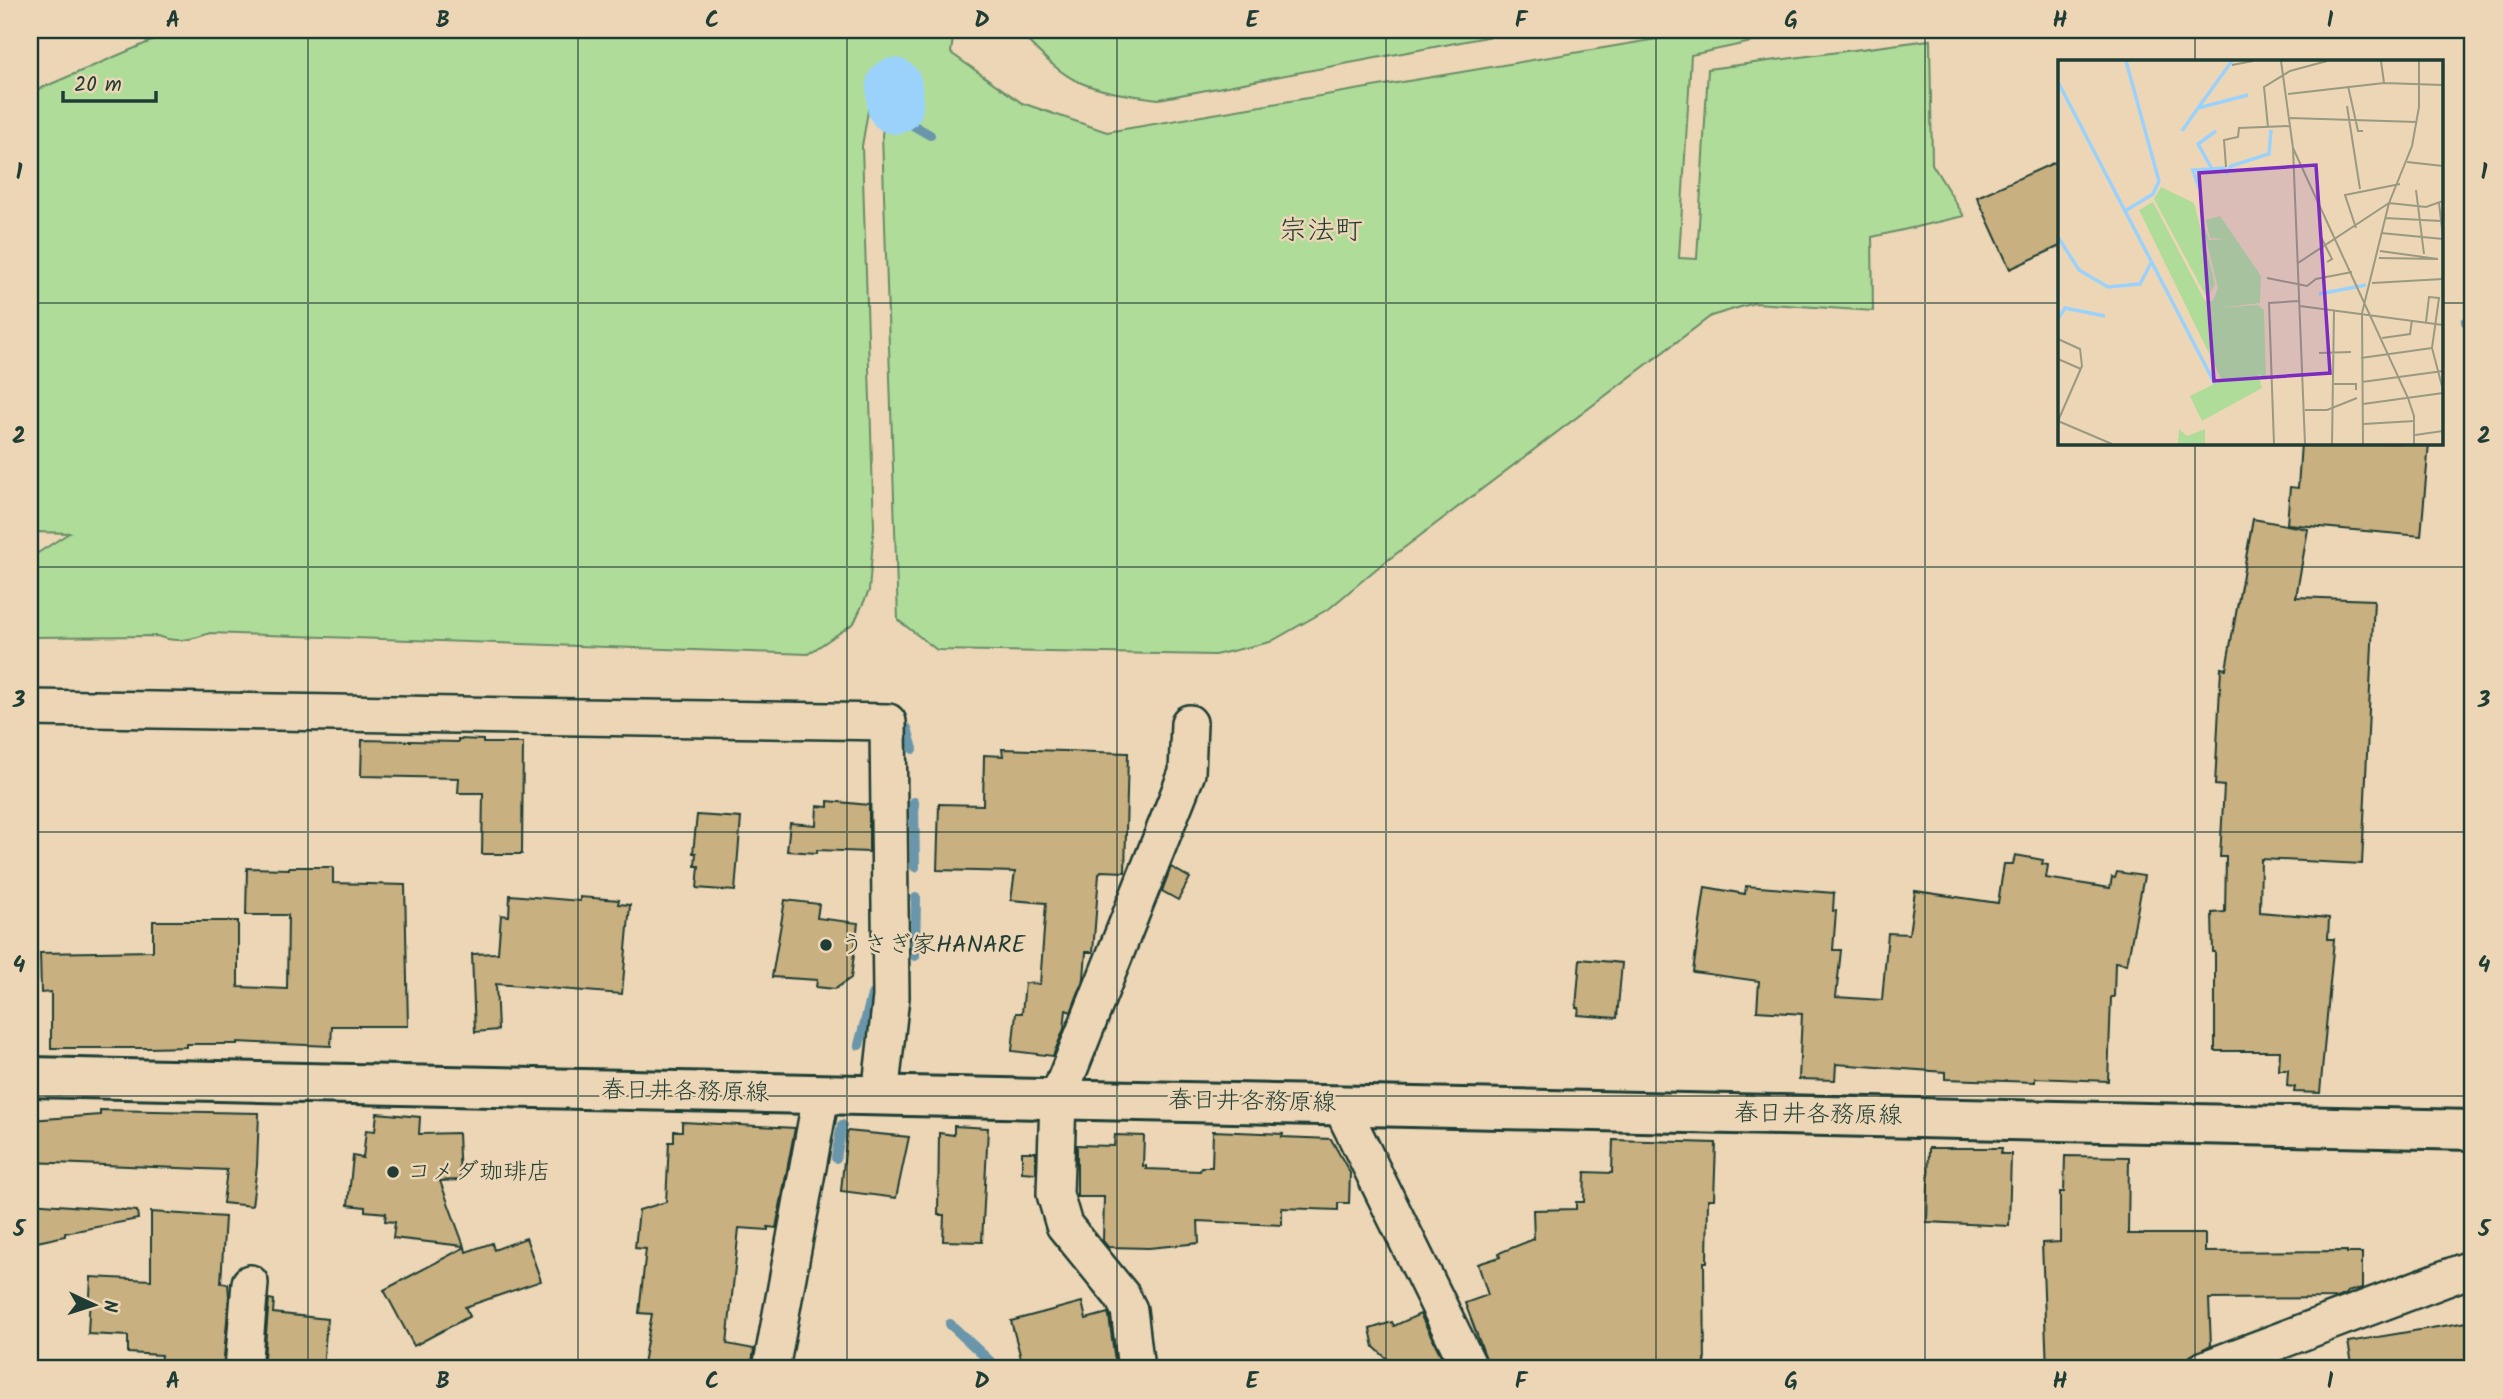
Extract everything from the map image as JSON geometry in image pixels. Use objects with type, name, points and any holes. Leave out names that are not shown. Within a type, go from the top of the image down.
[{"type":"main road","name":"春日井各務原線","points":[[30,1077],[2473,1130]]},
{"type":"street","points":[[30,708],[888,722],[891,997],[880,1096]]},
{"type":"street","points":[[1136,1369],[1129,1310],[1122,1296],[1064,1225],[1055,1194],[1058,1098],[1187,772],[1189,723]]},
{"type":"street","points":[[771,1369],[821,1096]]},
{"type":"street","points":[[1340,1104],[1470,1369]]},
{"type":"street","points":[[2204,1369],[2473,1268]]},
{"type":"street","points":[[243,1369],[250,1283]]},
{"type":"green space","points":[[177,30],[954,30],[951,53],[1022,103],[1107,132],[1710,30],[1808,30],[1691,55],[1679,258],[1697,259],[1708,69],[1930,40],[1932,164],[1964,216],[1872,237],[1873,311],[1754,303],[1711,316],[1376,569],[1330,608],[1270,642],[1215,655],[937,650],[898,620],[882,134],[888,108],[869,105],[862,146],[874,527],[869,591],[854,623],[808,654],[210,633],[177,640],[157,636],[30,637],[30,558],[69,533],[36,532],[30,535],[30,93]]},
{"type":"green space","points":[[1017,30],[1524,30],[1159,99],[1108,91],[1079,82],[1054,66]]},
{"type":"building","points":[[2058,161],[2058,247],[2010,269],[1977,197]]},
{"type":"building","points":[[2301,444],[2429,444],[2421,536],[2287,524],[2290,487],[2298,488]]},
{"type":"building","points":[[2253,519],[2308,529],[2296,597],[2374,600],[2362,864],[2261,859],[2260,912],[2329,918],[2328,939],[2334,939],[2320,1093],[2294,1092],[2295,1087],[2287,1086],[2288,1070],[2279,1070],[2280,1051],[2215,1051],[2215,952],[2212,913],[2225,912],[2226,857],[2220,857],[2224,786],[2215,785],[2221,668],[2226,669]]},
{"type":"building","points":[[458,739],[483,740],[483,743],[523,743],[522,854],[482,854],[483,793],[458,793],[459,778],[361,776],[362,740],[458,742]]},
{"type":"building","points":[[1002,749],[1128,753],[1125,872],[1101,871],[1099,874],[1093,952],[1086,952],[1084,978],[1071,1012],[1066,1010],[1064,1029],[1053,1056],[1012,1051],[1016,1013],[1022,1013],[1025,983],[1040,984],[1046,903],[1011,900],[1015,872],[937,870],[939,804],[983,805],[984,755],[1003,756]]},
{"type":"building","points":[[828,801],[869,805],[869,852],[787,851],[790,823],[816,825],[817,806],[828,807]]},
{"type":"building","points":[[697,815],[741,818],[735,891],[697,888],[699,866],[695,866],[696,853],[693,853]]},
{"type":"building","points":[[2015,855],[2043,860],[2042,864],[2048,865],[2046,878],[2110,888],[2112,877],[2115,878],[2117,872],[2144,876],[2127,964],[2115,962],[2108,1081],[2035,1078],[2035,1082],[1945,1079],[1945,1072],[1836,1064],[1835,1080],[1799,1079],[1802,1014],[1757,1011],[1759,981],[1693,972],[1705,887],[1745,894],[1746,886],[1834,893],[1833,911],[1836,911],[1833,950],[1841,950],[1836,997],[1882,1000],[1888,933],[1909,934],[1915,891],[1998,903],[2004,864],[2013,864]]},
{"type":"building","points":[[333,867],[333,883],[405,885],[408,1026],[332,1026],[331,1046],[237,1042],[186,1044],[186,1047],[51,1048],[51,992],[41,993],[40,953],[153,951],[153,921],[238,921],[238,987],[287,989],[288,915],[246,915],[247,868]]},
{"type":"building","points":[[1171,867],[1190,878],[1178,900],[1162,891]]},
{"type":"building","points":[[510,895],[580,901],[580,897],[619,900],[618,904],[630,905],[622,994],[496,984],[498,1030],[475,1032],[472,954],[498,953],[501,915],[509,916]]},
{"type":"building","points":[[785,900],[819,904],[817,918],[858,923],[851,978],[835,989],[816,987],[817,980],[772,977]]},
{"type":"building","points":[[1580,959],[1622,963],[1617,1018],[1578,1015],[1579,1008],[1576,1008]]},
{"type":"building","points":[[100,1110],[259,1113],[252,1206],[223,1203],[227,1170],[30,1162],[30,1120],[100,1115]]},
{"type":"building","points":[[377,1113],[420,1117],[419,1134],[458,1133],[460,1180],[440,1181],[464,1246],[393,1238],[395,1222],[385,1221],[386,1213],[365,1211],[365,1207],[348,1205],[353,1156],[363,1158],[366,1130],[375,1131]]},
{"type":"building","points":[[682,1122],[795,1128],[776,1228],[739,1228],[727,1344],[754,1349],[751,1369],[642,1369],[652,1314],[639,1313],[646,1249],[635,1248],[639,1210],[666,1202],[669,1142],[674,1142],[674,1131],[682,1131]]},
{"type":"building","points":[[954,1126],[988,1128],[982,1242],[943,1241],[944,1215],[938,1215],[939,1133],[954,1135]]},
{"type":"building","points":[[847,1131],[909,1137],[896,1198],[841,1191]]},
{"type":"building","points":[[1213,1131],[1331,1139],[1350,1173],[1349,1203],[1338,1203],[1338,1210],[1282,1208],[1282,1225],[1198,1221],[1199,1243],[1149,1248],[1108,1247],[1103,1241],[1104,1197],[1077,1197],[1077,1145],[1114,1146],[1115,1135],[1144,1136],[1143,1166],[1146,1166],[1146,1169],[1200,1171],[1201,1167],[1212,1167]]},
{"type":"building","points":[[1613,1140],[1716,1143],[1714,1199],[1708,1199],[1707,1262],[1704,1262],[1705,1369],[1490,1369],[1465,1303],[1488,1295],[1478,1264],[1500,1257],[1499,1253],[1534,1239],[1533,1210],[1576,1209],[1576,1202],[1584,1202],[1585,1172],[1612,1173]]},
{"type":"building","points":[[1929,1148],[2002,1148],[2001,1154],[2011,1154],[2009,1226],[1927,1222]]},
{"type":"building","points":[[1022,1152],[1036,1152],[1036,1173],[1022,1172]]},
{"type":"building","points":[[2065,1156],[2129,1157],[2128,1234],[2205,1234],[2205,1252],[2362,1253],[2362,1288],[2336,1298],[2209,1299],[2211,1345],[2190,1356],[2185,1367],[2179,1369],[2047,1369],[2042,1243],[2060,1242],[2060,1192],[2064,1192]]},
{"type":"building","points":[[30,1203],[137,1211],[138,1219],[65,1233],[65,1236],[37,1242]]},
{"type":"building","points":[[151,1212],[225,1217],[221,1283],[228,1284],[229,1296],[223,1369],[160,1366],[161,1355],[128,1353],[128,1336],[88,1334],[91,1277],[151,1280]]},
{"type":"building","points":[[526,1238],[541,1281],[465,1307],[470,1316],[414,1346],[384,1290],[465,1247],[466,1252],[492,1243],[494,1250]]},
{"type":"building","points":[[269,1299],[274,1300],[273,1313],[327,1319],[323,1369],[263,1369]]},
{"type":"building","points":[[1082,1302],[1086,1319],[1108,1313],[1116,1369],[1024,1369],[1011,1321]]},
{"type":"building","points":[[1420,1314],[1448,1369],[1398,1369],[1374,1347],[1370,1329],[1392,1322],[1394,1326]]},
{"type":"building","points":[[2473,1321],[2473,1369],[2353,1369],[2348,1342]]},
{"type":"waterway","points":[[894,86],[895,106]]},
{"type":"waterway","points":[[895,106],[909,123],[930,135]]},
{"type":"waterway","points":[[889,126],[895,106]]},
{"type":"waterway","points":[[2466,322],[2473,326]]},
{"type":"waterway","points":[[907,728],[913,749]]},
{"type":"waterway","points":[[914,802],[915,867]]},
{"type":"waterway","points":[[915,956],[916,898]]},
{"type":"waterway","points":[[859,1045],[872,995]]},
{"type":"waterway","points":[[836,1158],[842,1125]]},
{"type":"waterway","points":[[950,1324],[995,1366],[995,1369]]},
{"type":"place","name":"うさぎ家HANARE","points":[[826,945]]},
{"type":"place","name":"コメダ珈琲店","points":[[393,1172]]},
{"type":"district","name":"宗法町","points":[[1321,231]]}]
